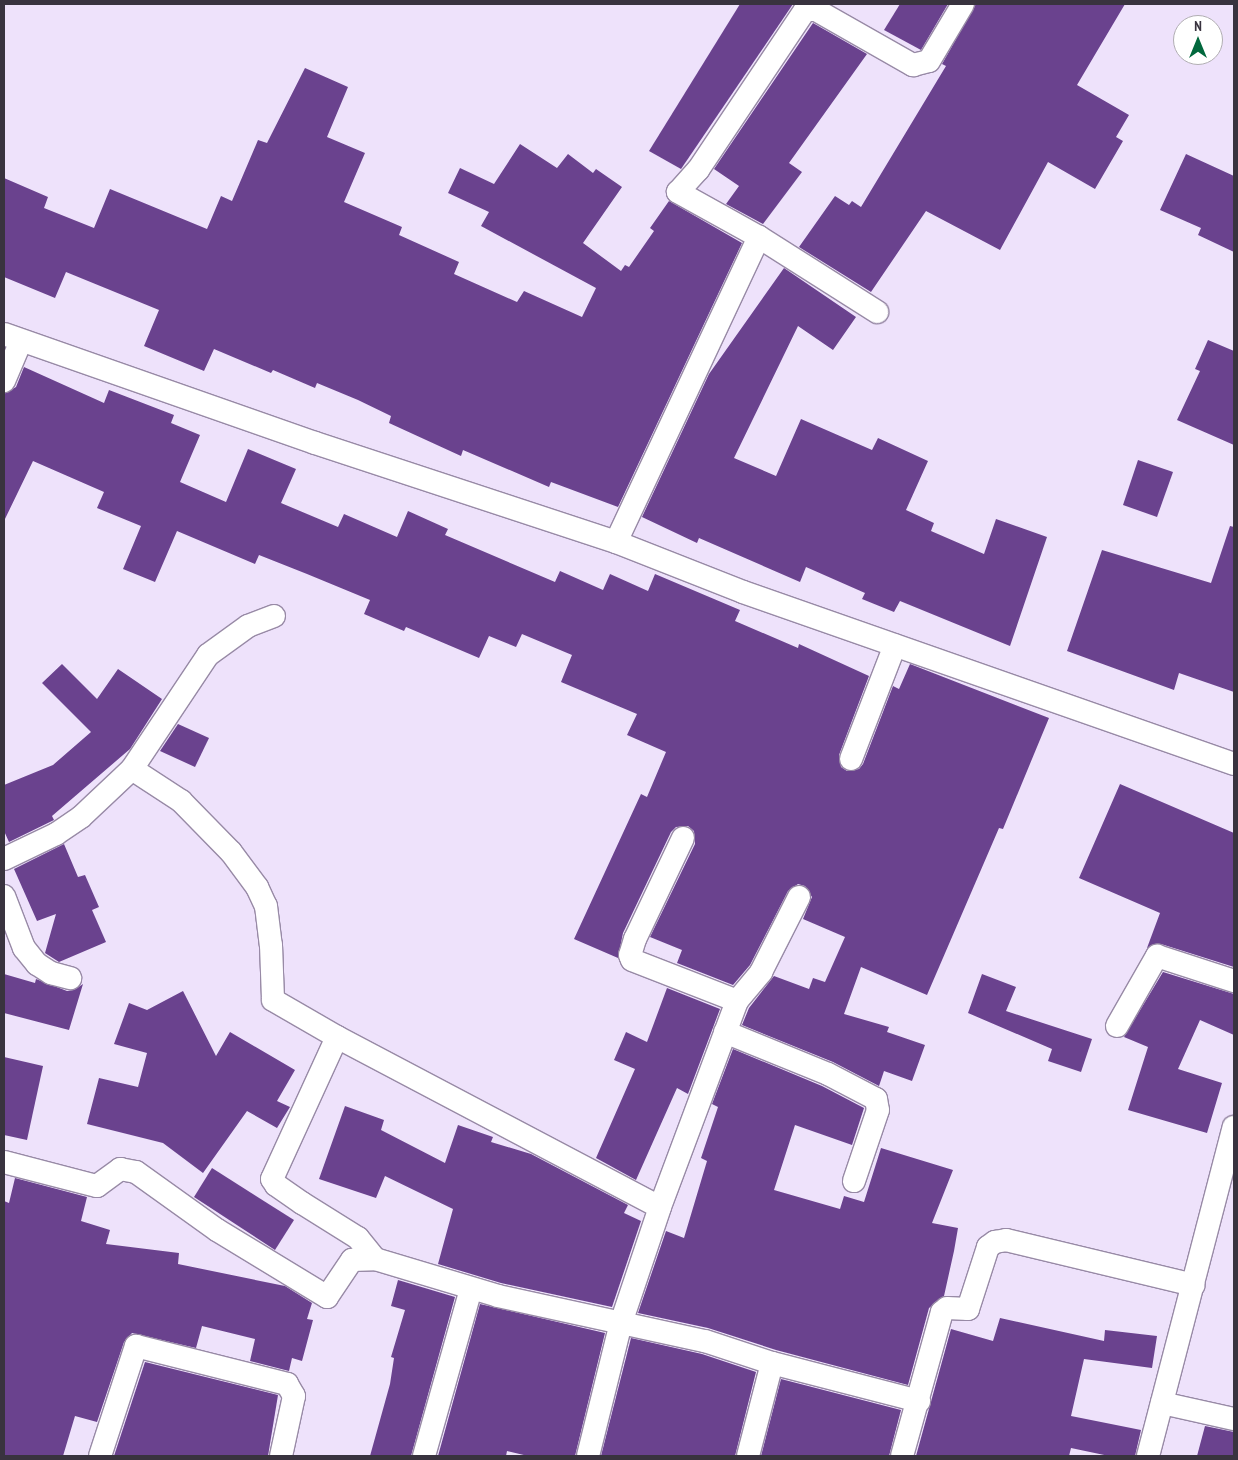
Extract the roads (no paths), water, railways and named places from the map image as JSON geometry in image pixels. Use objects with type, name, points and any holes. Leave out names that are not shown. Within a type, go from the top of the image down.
[{"type":"street","points":[[877,312],[759,237],[678,192],[698,170],[800,13],[805,10],[816,10],[907,63],[924,65],[963,4]]},
{"type":"street","points":[[616,542],[759,237]]},
{"type":"street","points":[[4,381],[12,338],[315,443],[616,542],[743,592],[1234,764]]},
{"type":"street","points":[[4,859],[56,834],[81,817],[132,769],[208,655],[248,626],[274,616]]},
{"type":"street","points":[[851,759],[895,645]]},
{"type":"street","points":[[132,769],[181,800],[205,822],[232,852],[257,887],[266,906],[271,945],[273,1000],[337,1037],[660,1207]]},
{"type":"street","points":[[683,838],[635,939],[630,955],[632,960],[737,1002]]},
{"type":"street","points":[[4,896],[24,948],[37,964],[51,973],[70,978]]},
{"type":"street","points":[[588,1456],[621,1323],[660,1207],[725,1032],[737,1002],[761,972],[799,897]]},
{"type":"street","points":[[1117,1026],[1157,956],[1234,981]]},
{"type":"street","points":[[725,1032],[828,1074],[876,1099],[878,1110],[854,1181]]},
{"type":"street","points":[[337,1037],[272,1178],[276,1185],[358,1238],[375,1259]]},
{"type":"street","points":[[1148,1456],[1233,1134]]},
{"type":"street","points":[[4,1162],[97,1186],[120,1170],[136,1172],[217,1230],[327,1297],[352,1260],[375,1259],[471,1289],[705,1341],[772,1363],[918,1401]]},
{"type":"street","points":[[902,1456],[942,1312],[947,1308],[968,1309],[988,1247],[995,1242],[1006,1240],[1194,1285]]},
{"type":"street","points":[[424,1456],[471,1289]]},
{"type":"street","points":[[100,1456],[132,1349],[136,1346],[287,1384],[294,1396],[281,1456]]},
{"type":"street","points":[[748,1456],[772,1363]]},
{"type":"street","points":[[1162,1403],[1234,1420]]}]
